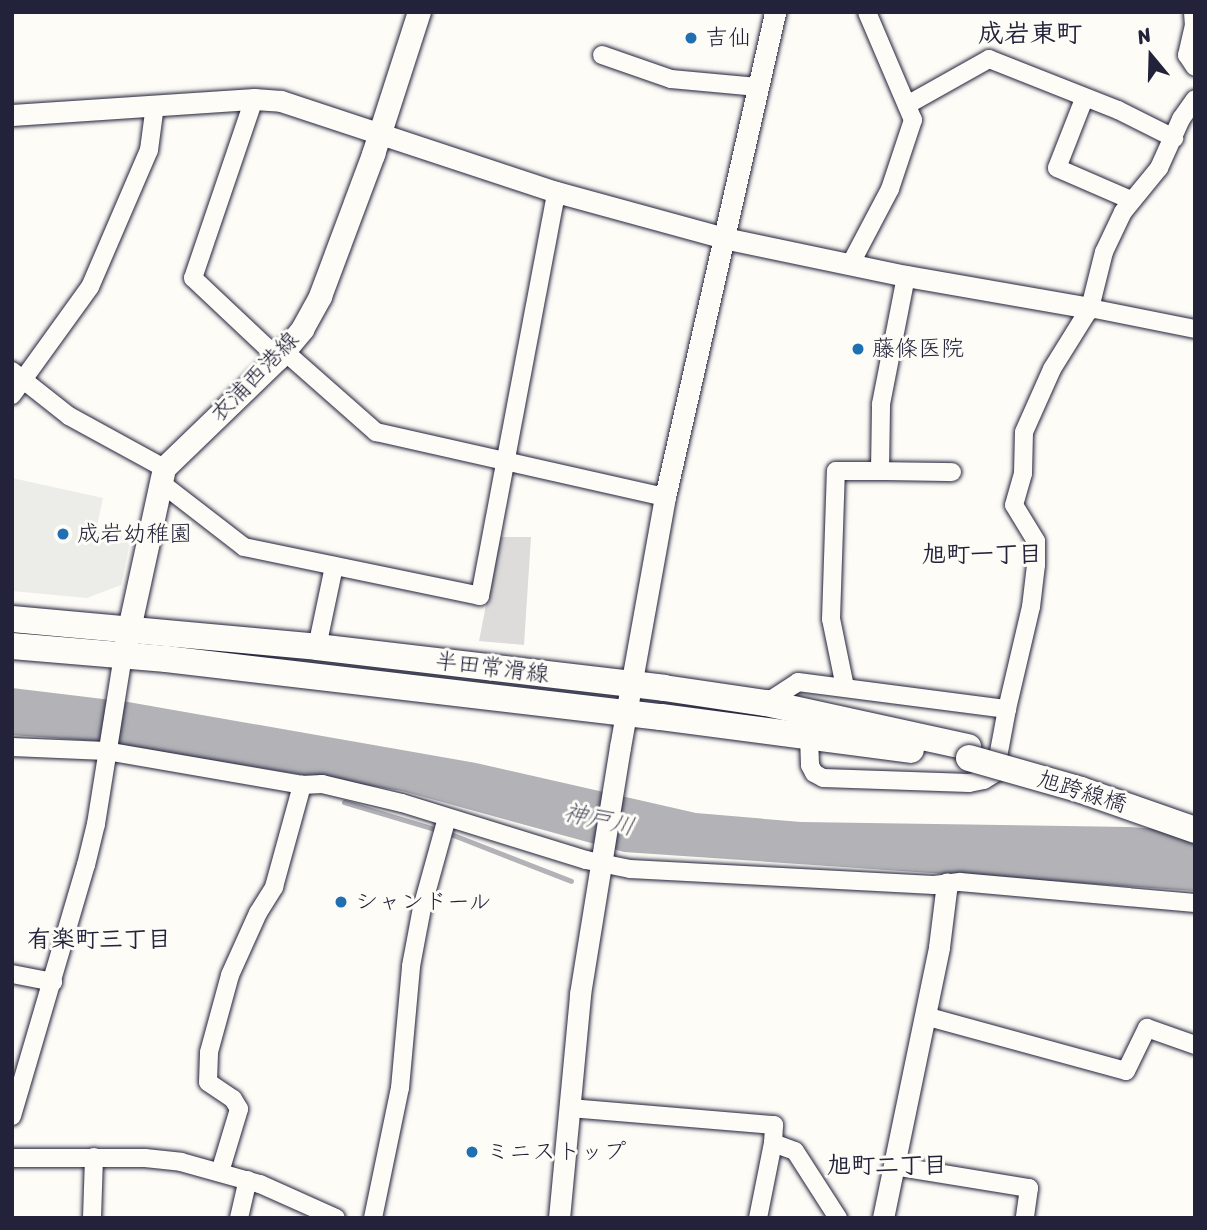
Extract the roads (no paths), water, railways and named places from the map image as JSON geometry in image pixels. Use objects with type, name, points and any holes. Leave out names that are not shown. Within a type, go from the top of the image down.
[{"type":"main road","name":"衣浦西港線","points":[[162,475],[281,355],[302,329],[320,296],[380,134],[419,12]]},
{"type":"main road","points":[[120,668],[162,475]]},
{"type":"main road","name":"半田常滑線","points":[[12,619],[317,647],[631,684],[766,703],[969,752]]},
{"type":"main road","name":"半田常滑線","points":[[12,646],[120,668],[626,714],[809,737],[969,752]]},
{"type":"main road","name":"旭跨線橋","points":[[969,752],[1084,779],[1195,817]]},
{"type":"main road","name":"旭跨線橋","points":[[969,752],[1195,830]]},
{"type":"street","points":[[559,1218],[580,995],[631,684],[665,497],[775,12]]},
{"type":"street","points":[[850,265],[890,189],[905,151],[913,120],[867,12]]},
{"type":"street","points":[[1193,12],[1194,25],[1187,55],[1195,67]]},
{"type":"street","points":[[602,55],[671,79],[758,87]]},
{"type":"street","points":[[907,105],[989,59],[1084,99],[1118,110],[1174,138]]},
{"type":"street","points":[[254,99],[193,278],[281,355],[376,432],[665,497]]},
{"type":"street","points":[[12,115],[254,99],[281,101],[556,192],[724,238],[906,276],[1195,329]]},
{"type":"street","points":[[1084,99],[1057,168],[1131,200]]},
{"type":"street","points":[[809,737],[810,765],[814,773],[823,778],[969,783],[984,780],[995,773],[1031,607],[1036,565],[1035,541],[1014,505],[1023,473],[1024,432],[1052,369],[1090,308],[1104,252],[1131,200],[1159,168],[1181,119],[1195,99]]},
{"type":"street","points":[[12,395],[17,375],[90,287],[149,150],[155,105]]},
{"type":"street","points":[[17,375],[69,416],[162,475],[244,547],[480,596],[556,192]]},
{"type":"street","points":[[880,471],[881,404],[906,276]]},
{"type":"street","points":[[845,687],[831,619],[836,471],[952,472]]},
{"type":"street","points":[[317,647],[334,566]]},
{"type":"street","points":[[12,1116],[53,982],[96,824],[120,668]]},
{"type":"street","points":[[766,703],[799,682],[1007,709]]},
{"type":"street","points":[[12,747],[106,751],[302,785],[322,784],[402,803],[445,827],[630,869],[947,883],[1195,903]]},
{"type":"street","points":[[220,1172],[239,1109],[233,1099],[208,1082],[213,1033],[230,975],[258,913],[274,887],[302,785]]},
{"type":"street","points":[[373,1218],[400,1088],[411,966],[422,908],[445,827]]},
{"type":"street","points":[[883,1218],[939,947],[947,883]]},
{"type":"street","points":[[12,974],[53,982]]},
{"type":"street","points":[[925,1016],[1126,1071],[1147,1028],[1195,1045]]},
{"type":"street","points":[[570,1108],[774,1125],[758,1218]]},
{"type":"street","points":[[773,1143],[795,1151],[838,1218]]},
{"type":"street","points":[[92,1218],[94,1157]]},
{"type":"street","points":[[12,1158],[94,1157],[181,1162],[248,1180],[336,1218]]},
{"type":"street","points":[[894,1166],[1030,1188],[1025,1218]]},
{"type":"street","points":[[239,1218],[248,1180]]},
{"type":"water","name":"神戸川","points":[[12,688],[128,702],[476,763],[696,813],[801,822],[1130,827],[1195,832],[1195,891],[624,852],[402,791],[94,741],[12,735]]},
{"type":"waterway","points":[[344,802],[448,833],[571,881]]},
{"type":"place","name":"吉仙","points":[[691,38]]},
{"type":"place","name":"藤條医院","points":[[858,349]]},
{"type":"place","name":"成岩幼稚園","points":[[63,534]]},
{"type":"place","name":"シャンドール","points":[[341,902]]},
{"type":"place","name":"ミニストップ","points":[[472,1152]]},
{"type":"district","name":"成岩東町","points":[[1030,34]]},
{"type":"district","name":"旭町一丁目","points":[[982,555]]},
{"type":"district","name":"有楽町三丁目","points":[[99,940]]},
{"type":"district","name":"旭町二丁目","points":[[887,1166]]}]
